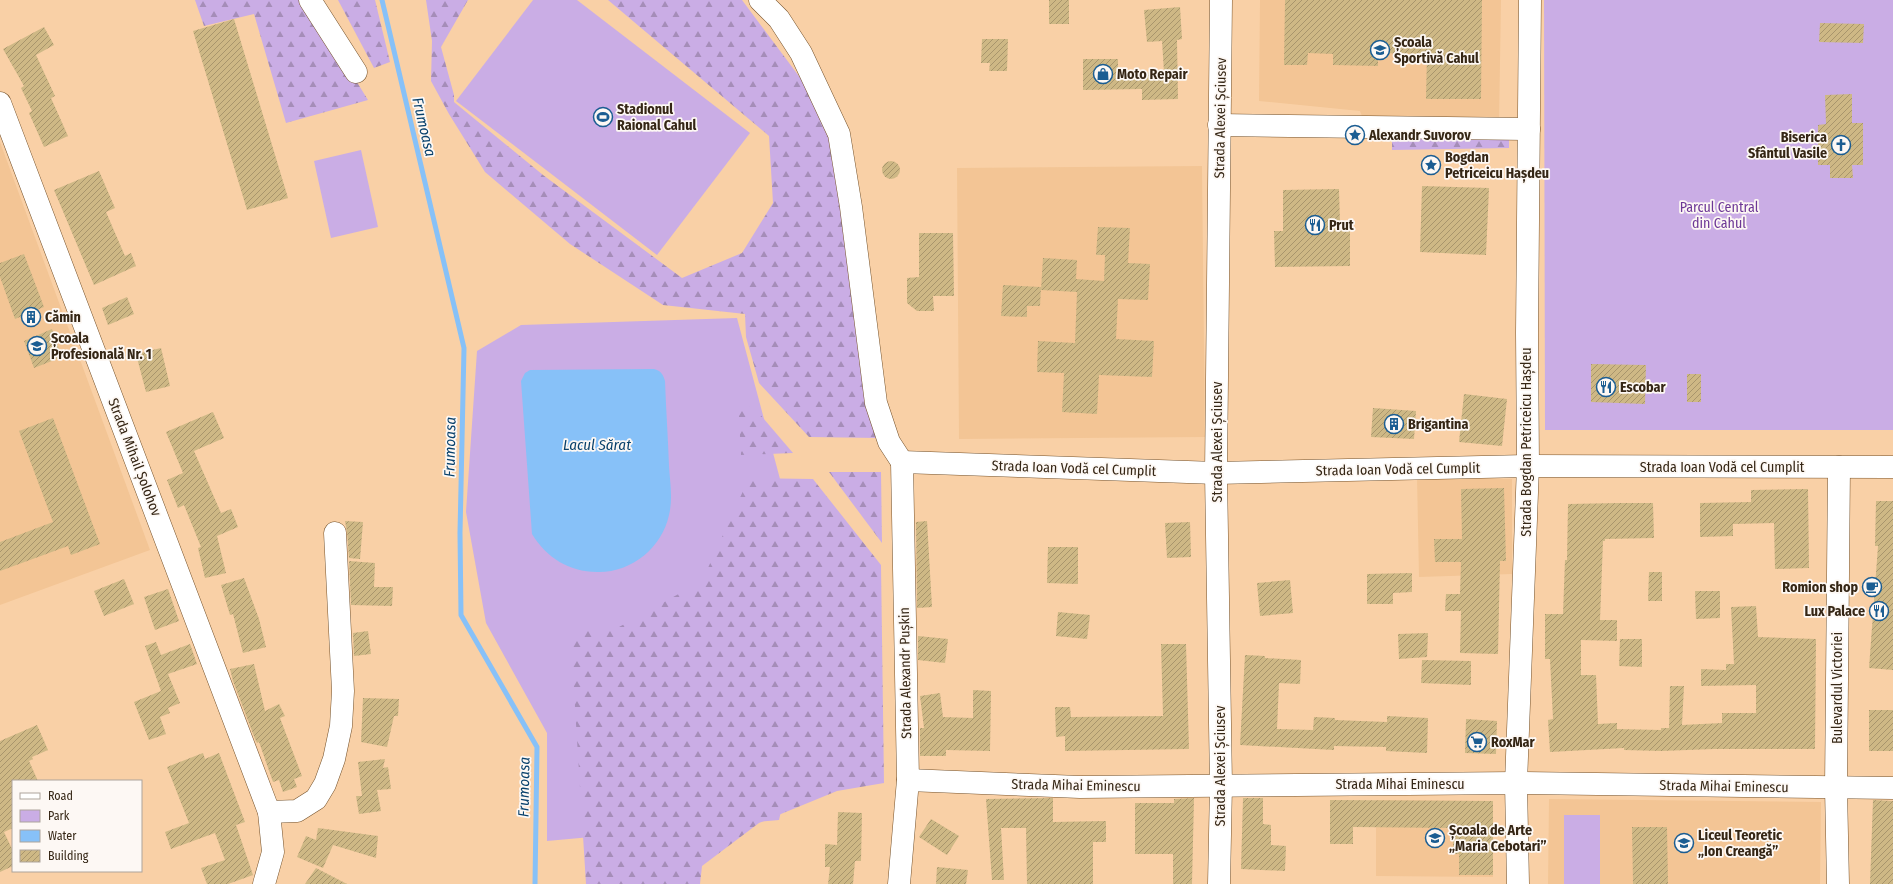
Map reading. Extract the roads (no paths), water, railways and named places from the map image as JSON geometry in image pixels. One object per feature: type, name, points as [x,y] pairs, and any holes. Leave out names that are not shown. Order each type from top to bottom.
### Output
[{"type":"street","points":[[310,0],[356,72]]},
{"type":"street","points":[[760,0],[779,19],[801,53],[839,134],[851,207],[876,403],[889,442],[902,462]]},
{"type":"street","name":"Strada Alexei Șciusev","points":[[1219,884],[1222,785],[1216,473],[1219,125],[1222,0]]},
{"type":"street","name":"Strada Bogdan Petriceicu Hașdeu","points":[[1518,884],[1516,783],[1528,466],[1526,333],[1530,0]]},
{"type":"street","name":"Strada Mihail Șolohov","points":[[0,103],[269,812],[273,852],[264,884]]},
{"type":"street","points":[[1219,125],[1529,129]]},
{"type":"street","name":"Strada Ioan Vodă cel Cumplit","points":[[902,462],[1216,473],[1528,466],[1893,467]]},
{"type":"street","name":"Strada Alexandr Pușkin","points":[[900,884],[908,780],[902,462]]},
{"type":"street","name":"Bulevardul Victoriei","points":[[1838,884],[1836,788],[1839,467]]},
{"type":"street","points":[[269,812],[298,811],[316,799],[325,784],[334,759],[341,726],[343,691],[335,533]]},
{"type":"street","name":"Strada Mihai Eminescu","points":[[908,780],[1080,787],[1516,783],[1893,788]]},
{"type":"water","name":"Lacul Sărat","points":[[654,369],[661,373],[665,381],[671,497],[669,515],[660,538],[652,548],[633,563],[610,571],[587,571],[559,562],[544,550],[532,534],[521,381],[525,373],[530,370]]},
{"type":"waterway","name":"Frumoasa","points":[[382,0],[464,348],[460,533],[461,615],[537,747],[535,884]]},
{"type":"place","name":"Școala Sportivă Cahul","points":[[1380,50]]},
{"type":"place","name":"Moto Repair","points":[[1103,74]]},
{"type":"place","name":"Stadionul Raional Cahul","points":[[603,117]]},
{"type":"place","name":"Alexandr Suvorov","points":[[1355,135]]},
{"type":"place","name":"Biserica Sfântul Vasile","points":[[1841,145]]},
{"type":"place","name":"Bogdan Petriceicu Hașdeu","points":[[1431,165]]},
{"type":"place","name":"Prut","points":[[1315,225]]},
{"type":"place","name":"Cămin","points":[[31,317]]},
{"type":"place","name":"Școala Profesională Nr. 1","points":[[37,346]]},
{"type":"place","name":"Escobar","points":[[1606,387]]},
{"type":"place","name":"Brigantina","points":[[1394,424]]},
{"type":"place","name":"Romion shop","points":[[1872,587]]},
{"type":"place","name":"Lux Palace","points":[[1879,611]]},
{"type":"place","name":"RoxMar","points":[[1477,742]]},
{"type":"place","name":"Școala de Arte „Maria Cebotari”","points":[[1435,838]]},
{"type":"place","name":"Liceul Teoretic „Ion Creangă”","points":[[1684,843]]},
{"type":"park label","name":"Parcul Central din Cahul","points":[[1719,216]]}]
